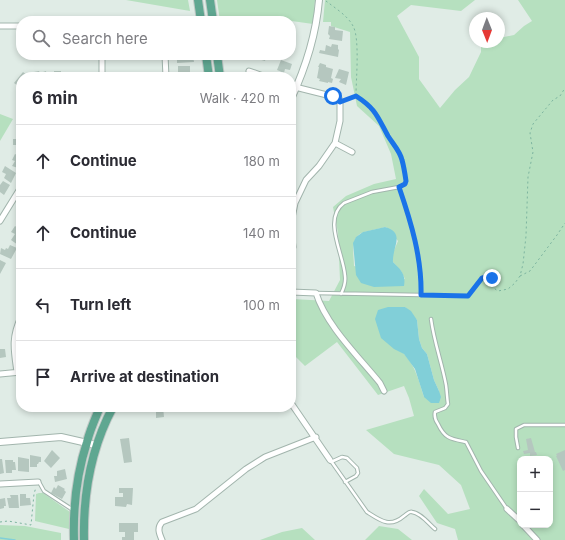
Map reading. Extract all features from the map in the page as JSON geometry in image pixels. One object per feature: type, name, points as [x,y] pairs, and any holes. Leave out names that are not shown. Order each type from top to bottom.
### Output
[{"type":"main road","points":[[198,0],[200,16]]},
{"type":"main road","points":[[210,0],[212,16]]},
{"type":"main road","points":[[207,60],[208,72]]},
{"type":"main road","points":[[218,60],[219,72]]},
{"type":"main road","points":[[74,540],[74,511],[78,484],[87,442],[98,412]]},
{"type":"main road","points":[[84,540],[86,500],[96,445],[110,412]]},
{"type":"street","points":[[296,82],[310,51],[316,25],[319,0]]},
{"type":"street","points":[[0,26],[16,26]]},
{"type":"street","points":[[102,60],[102,72]]},
{"type":"street","points":[[165,60],[166,72]]},
{"type":"street","points":[[296,87],[333,96],[339,98],[340,102],[340,121],[335,143],[319,166],[306,180],[296,201]]},
{"type":"street","points":[[335,143],[352,152]]},
{"type":"street","points":[[0,221],[16,195]]},
{"type":"street","points":[[296,292],[316,293],[320,305],[331,323],[380,383],[384,391]]},
{"type":"street","points":[[16,327],[13,342],[16,357]]},
{"type":"street","points":[[0,374],[16,372]]},
{"type":"street","points":[[296,410],[331,461]]},
{"type":"street","points":[[0,442],[61,437],[96,445]]},
{"type":"street","points":[[162,540],[159,526],[162,522],[196,509],[246,469],[265,458],[316,437]]},
{"type":"street","points":[[0,484],[38,482]]},
{"type":"street","points":[[507,509],[517,518]]},
{"type":"street","points":[[526,528],[537,540]]},
{"type":"lane","points":[[341,294],[345,285],[346,277],[334,229],[335,214],[344,203],[372,192],[399,187]]},
{"type":"lane","points":[[316,293],[421,295]]},
{"type":"lane","points":[[431,319],[446,387],[446,398],[448,404],[445,408],[435,412],[434,416],[436,421],[442,433],[449,438],[466,442],[481,471],[507,509]]},
{"type":"lane","points":[[518,448],[516,429],[524,425],[565,425]]},
{"type":"lane","points":[[345,482],[356,476],[358,473],[356,468],[347,458],[342,457],[331,461],[345,482],[367,512],[388,522],[396,522],[409,512],[413,512],[418,514],[435,529]]},
{"type":"lane","points":[[38,482],[44,491],[74,511]]},
{"type":"path","points":[[324,0],[342,13],[354,27],[357,46],[356,96]]},
{"type":"path","points":[[356,96],[368,104],[377,114],[402,159],[406,181],[405,184],[399,187],[407,209],[416,244],[422,283],[421,295],[468,296],[482,278],[490,275],[495,289],[498,291],[508,289],[520,276],[526,236],[528,177],[533,152],[530,133],[533,124],[553,100],[560,96],[565,88]]},
{"type":"path","points":[[340,102],[356,96]]},
{"type":"path","points":[[520,276],[530,271],[565,222]]},
{"type":"path","points":[[0,522],[8,521],[31,524],[34,494],[38,482]]},
{"type":"green space","points":[[126,0],[188,0],[190,11]]},
{"type":"green space","points":[[217,0],[315,0],[313,24],[296,22],[296,16],[219,16]]},
{"type":"green space","points":[[325,0],[475,0],[461,11],[411,5],[397,16],[419,57],[419,79],[440,108],[455,90],[469,77],[481,52],[481,48],[505,48],[505,37],[514,35],[532,21],[518,0],[565,0],[565,540],[458,540],[455,529],[437,523],[419,496],[424,489],[448,514],[470,509],[461,485],[439,465],[394,454],[366,430],[414,416],[404,386],[378,395],[337,342],[305,366],[296,357],[296,299],[329,301],[340,280],[338,233],[333,207],[346,196],[374,184],[396,179],[391,154],[379,126],[357,106],[351,77],[350,32],[331,26],[331,22],[323,22]],"holes":[[[386,227],[398,241],[392,255],[393,262],[401,271],[405,279],[354,266],[354,242],[359,234]],[[388,307],[405,307],[417,320],[419,339],[422,348],[427,354],[434,380],[439,391],[424,397],[417,375],[409,360],[404,353],[389,344]]]},
{"type":"green space","points":[[0,114],[13,119],[0,141]]},
{"type":"green space","points":[[43,493],[70,512],[69,529],[35,521],[36,494]]},
{"type":"green space","points":[[0,525],[25,526],[61,533],[61,540],[0,540]]},
{"type":"green space","points":[[379,526],[398,529],[412,540],[365,540]]},
{"type":"green space","points":[[302,528],[315,540],[260,540],[282,532]]},
{"type":"water","points":[[385,227],[395,233],[396,241],[393,262],[404,275],[404,286],[374,287],[361,283],[356,275],[353,243],[356,237],[363,232]]},
{"type":"water","points":[[388,307],[405,307],[411,311],[417,320],[419,339],[422,348],[427,354],[434,380],[441,397],[439,403],[431,403],[424,397],[415,369],[404,354],[394,349],[381,338],[375,319],[378,310]]},
{"type":"building","points":[[329,26],[335,27],[335,30],[343,31],[342,41],[329,39]]},
{"type":"building","points":[[332,44],[338,45],[338,57],[319,53],[320,50],[325,51],[326,45],[331,47]]},
{"type":"building","points":[[177,60],[194,60],[194,62],[177,63]]},
{"type":"building","points":[[281,60],[292,64],[290,70],[285,69],[284,72],[282,72],[277,70]]},
{"type":"building","points":[[320,63],[333,69],[331,78],[333,79],[332,83],[319,81],[320,79],[317,78]]},
{"type":"building","points":[[178,66],[190,66],[190,72],[178,72]]},
{"type":"building","points":[[339,69],[349,72],[346,85],[339,82],[341,79],[335,78]]},
{"type":"building","points":[[13,139],[16,139],[16,145],[13,145]]},
{"type":"building","points":[[16,154],[16,167],[12,166],[15,161],[12,160]]},
{"type":"building","points":[[5,166],[16,173],[11,183],[4,178],[6,174],[2,172]]},
{"type":"building","points":[[3,181],[10,185],[4,195],[0,192],[0,185]]},
{"type":"building","points":[[16,227],[16,244],[11,240],[15,234],[11,232]]},
{"type":"building","points":[[10,245],[16,248],[11,259],[0,254],[1,248],[5,250],[6,248],[8,249]]},
{"type":"building","points":[[0,260],[6,263],[0,274]]},
{"type":"building","points":[[0,349],[5,349],[6,357],[0,358]]},
{"type":"building","points":[[156,412],[164,412],[164,417],[156,418]]},
{"type":"building","points":[[129,438],[132,462],[124,463],[120,439]]},
{"type":"building","points":[[531,438],[537,455],[530,456],[530,453],[524,454],[523,451],[528,450],[526,439]]},
{"type":"building","points":[[52,450],[60,458],[51,468],[44,461]]},
{"type":"building","points":[[565,450],[565,470],[563,471],[556,454]]},
{"type":"building","points":[[30,455],[41,457],[41,462],[37,464],[37,467],[30,467]]},
{"type":"building","points":[[18,457],[29,459],[29,472],[18,471]]},
{"type":"building","points":[[0,459],[2,459],[4,473],[0,474]]},
{"type":"building","points":[[5,460],[13,460],[13,462],[15,462],[16,470],[12,470],[12,473],[6,473]]},
{"type":"building","points":[[65,469],[67,479],[55,482],[54,476],[57,476],[57,471]]},
{"type":"building","points":[[58,485],[65,489],[64,490],[66,492],[62,499],[51,493],[54,487],[56,489]]},
{"type":"building","points":[[119,488],[133,488],[132,505],[127,504],[126,507],[115,506],[115,497],[123,497],[123,493],[119,493]]},
{"type":"building","points":[[20,494],[26,494],[26,498],[30,498],[31,505],[20,506]]},
{"type":"building","points":[[10,495],[18,495],[19,508],[9,508],[7,498],[11,498]]},
{"type":"building","points":[[5,498],[6,506],[0,509],[0,499]]},
{"type":"building","points":[[119,523],[138,523],[138,532],[134,532],[134,540],[122,540],[122,537],[125,537],[125,532],[119,532]]},
{"type":"waterway","points":[[0,538],[15,540]]},
{"type":"route","points":[[333,96],[339,98],[340,102],[356,96],[368,104],[377,114],[388,136],[400,153],[406,181],[405,184],[399,187],[407,209],[416,244],[422,283],[421,295],[468,296],[482,278],[486,275],[490,275],[492,278]]}]
